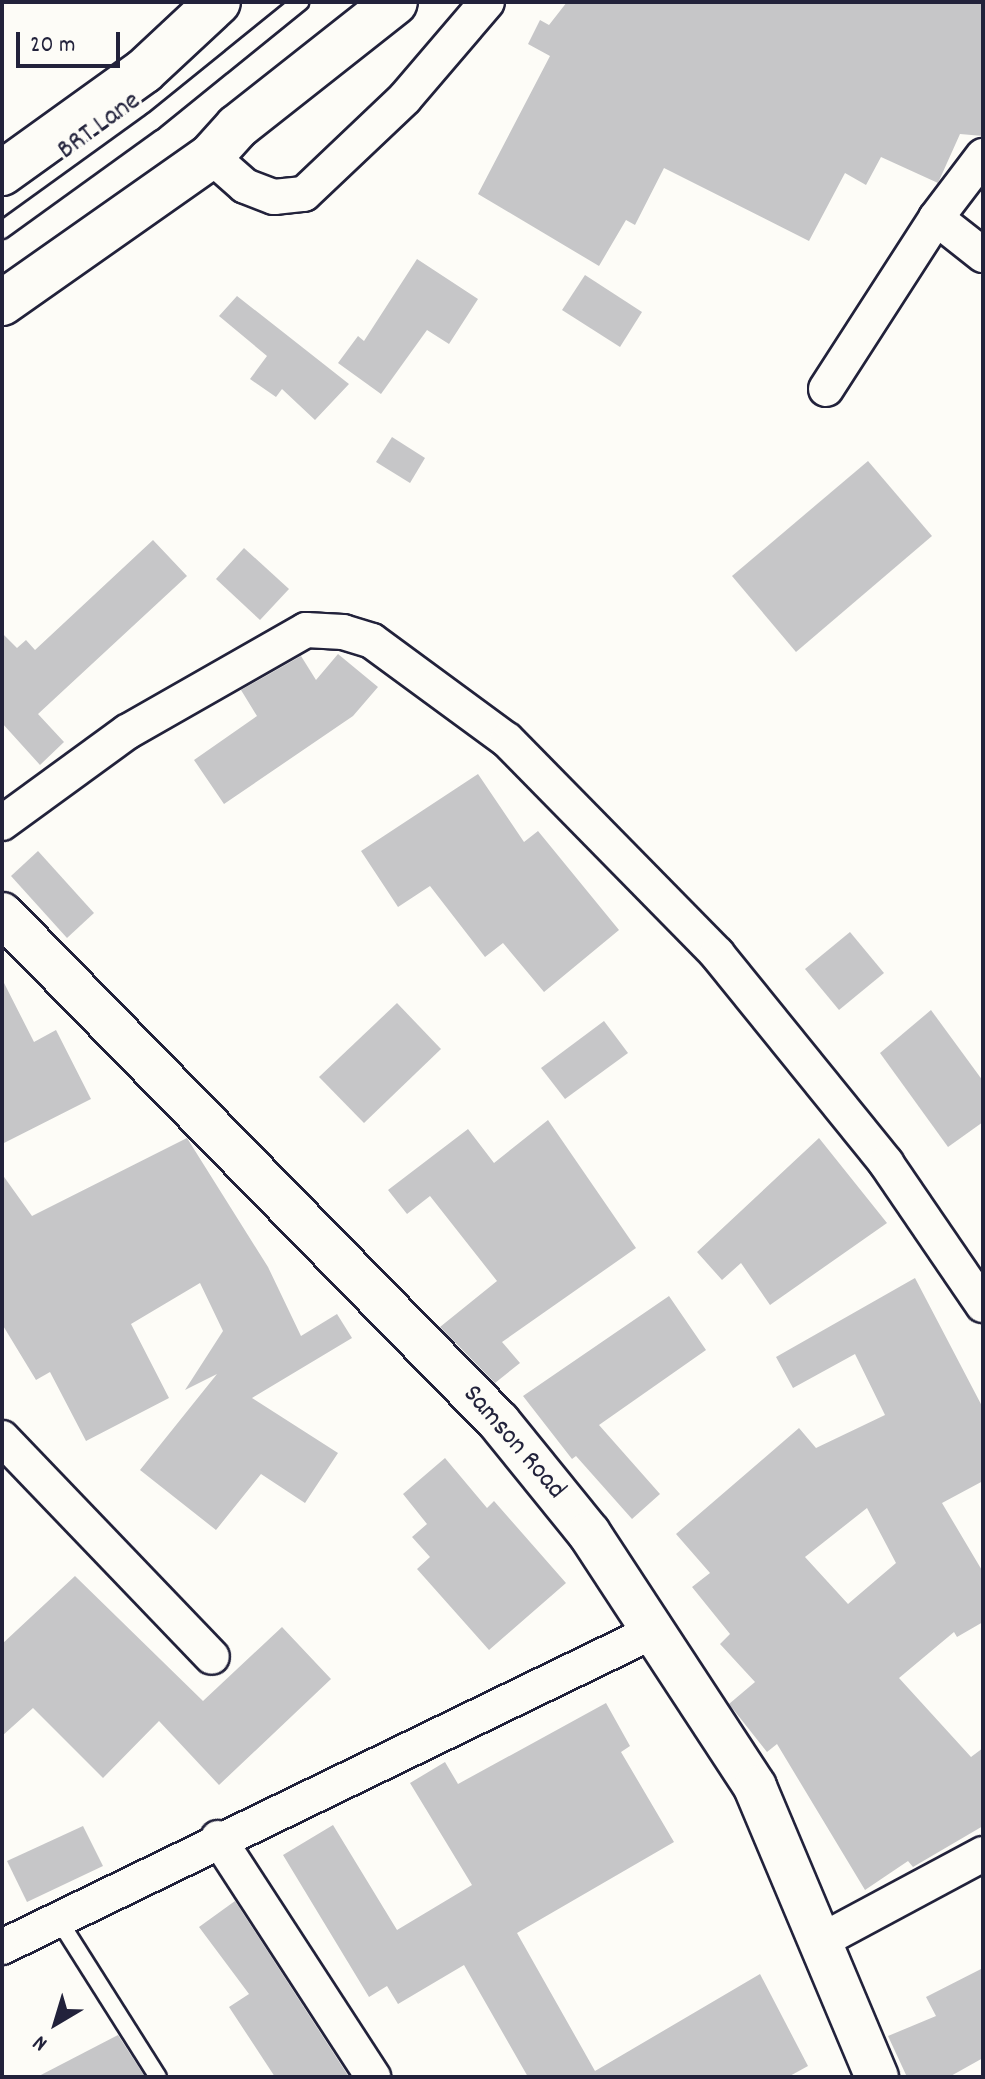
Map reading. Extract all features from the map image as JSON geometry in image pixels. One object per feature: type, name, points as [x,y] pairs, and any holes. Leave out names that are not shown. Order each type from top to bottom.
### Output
[{"type":"highway","points":[[2,173],[144,71],[218,2]]},
{"type":"highway","points":[[15,295],[211,156],[237,127],[395,2]]},
{"type":"street","points":[[211,156],[245,186],[274,197],[304,194],[405,98],[487,2]]},
{"type":"street","points":[[826,389],[936,218],[983,156]]},
{"type":"street","points":[[936,218],[983,255]]},
{"type":"street","points":[[2,823],[127,732],[306,630],[343,632],[372,641],[507,740],[717,954],[886,1163],[983,1305]]},
{"type":"street","name":"Samson Road","points":[[2,914],[499,1422],[589,1533],[656,1630],[755,1787],[877,2077]]},
{"type":"street","points":[[2,1438],[212,1657]]},
{"type":"street","points":[[2,1947],[60,1922],[218,1838],[656,1630]]},
{"type":"street","points":[[218,1838],[373,2077]]},
{"type":"street","points":[[819,1942],[983,1854]]},
{"type":"lane","name":"BRT Lane","points":[[2,230],[152,122],[300,2]]},
{"type":"lane","points":[[60,1922],[158,2077]]},
{"type":"building","points":[[567,2],[983,2],[983,136],[960,134],[938,183],[881,157],[866,185],[845,173],[809,241],[664,168],[635,225],[626,220],[599,266],[478,194],[550,56],[528,44],[540,20],[549,25]]},
{"type":"building","points":[[417,259],[478,299],[449,344],[427,330],[381,394],[338,363],[358,336],[364,341]]},
{"type":"building","points":[[585,275],[642,312],[620,347],[562,310]]},
{"type":"building","points":[[237,296],[349,384],[315,420],[282,389],[276,397],[250,379],[267,356],[219,316]]},
{"type":"building","points":[[392,437],[425,458],[410,483],[376,462]]},
{"type":"building","points":[[868,461],[932,536],[796,652],[732,576]]},
{"type":"building","points":[[153,540],[187,576],[38,714],[64,742],[40,765],[2,723],[2,633],[17,648],[26,640],[35,650]]},
{"type":"building","points":[[244,548],[289,589],[260,620],[216,579]]},
{"type":"building","points":[[338,654],[378,687],[353,716],[224,804],[194,760],[257,716],[241,690],[301,656],[316,680]]},
{"type":"building","points":[[478,774],[524,842],[538,831],[619,930],[544,992],[503,943],[485,957],[430,886],[398,907],[361,851]]},
{"type":"building","points":[[38,851],[94,913],[67,938],[11,876]]},
{"type":"building","points":[[850,932],[884,973],[839,1010],[805,969]]},
{"type":"building","points":[[2,979],[34,1042],[56,1030],[91,1099],[2,1144]]},
{"type":"building","points":[[397,1003],[441,1049],[364,1123],[319,1077]]},
{"type":"building","points":[[931,1010],[983,1081],[983,1122],[948,1147],[880,1053]]},
{"type":"building","points":[[604,1021],[628,1053],[565,1099],[541,1068]]},
{"type":"building","points":[[548,1120],[636,1248],[502,1342],[520,1363],[495,1383],[440,1327],[497,1281],[430,1196],[407,1214],[388,1190],[468,1129],[494,1163]]},
{"type":"building","points":[[187,1138],[268,1267],[301,1336],[337,1314],[352,1338],[252,1398],[338,1453],[305,1503],[261,1474],[216,1530],[140,1470],[217,1374],[185,1390],[223,1331],[200,1283],[131,1324],[169,1398],[86,1441],[50,1372],[36,1380],[2,1324],[2,1174],[32,1216]]},
{"type":"building","points":[[819,1138],[887,1223],[770,1305],[741,1263],[722,1280],[697,1252]]},
{"type":"building","points":[[915,1278],[983,1408],[983,1481],[942,1503],[983,1572],[983,1622],[957,1637],[954,1632],[899,1678],[971,1757],[983,1748],[983,1826],[913,1867],[908,1861],[865,1890],[777,1744],[767,1752],[729,1704],[755,1682],[720,1644],[730,1634],[692,1587],[710,1573],[676,1534],[799,1428],[816,1448],[885,1415],[855,1354],[793,1388],[776,1357]],"holes":[[[867,1508],[896,1563],[848,1604],[805,1557]]]},
{"type":"building","points":[[669,1296],[706,1350],[599,1425],[660,1494],[632,1519],[576,1456],[572,1459],[523,1396]]},
{"type":"building","points":[[445,1458],[487,1508],[494,1501],[566,1583],[489,1650],[417,1569],[430,1557],[412,1537],[427,1524],[403,1494]]},
{"type":"building","points":[[75,1576],[203,1701],[282,1627],[331,1679],[219,1785],[159,1721],[103,1778],[33,1708],[2,1736],[2,1644]]},
{"type":"building","points":[[606,1703],[630,1746],[621,1752],[674,1842],[517,1933],[595,2071],[760,1974],[808,2066],[788,2077],[528,2077],[464,1965],[398,2004],[387,1986],[369,1997],[283,1855],[333,1825],[397,1930],[472,1885],[410,1783],[445,1762],[458,1784]]},
{"type":"building","points":[[83,1826],[103,1866],[27,1902],[7,1861]]},
{"type":"building","points":[[235,1901],[349,2077],[275,2077],[229,2007],[249,1994],[199,1927]]},
{"type":"building","points":[[983,1968],[983,2058],[949,2077],[907,2077],[888,2036],[936,2016],[926,1997]]},
{"type":"building","points":[[118,2035],[145,2077],[37,2077]]}]
